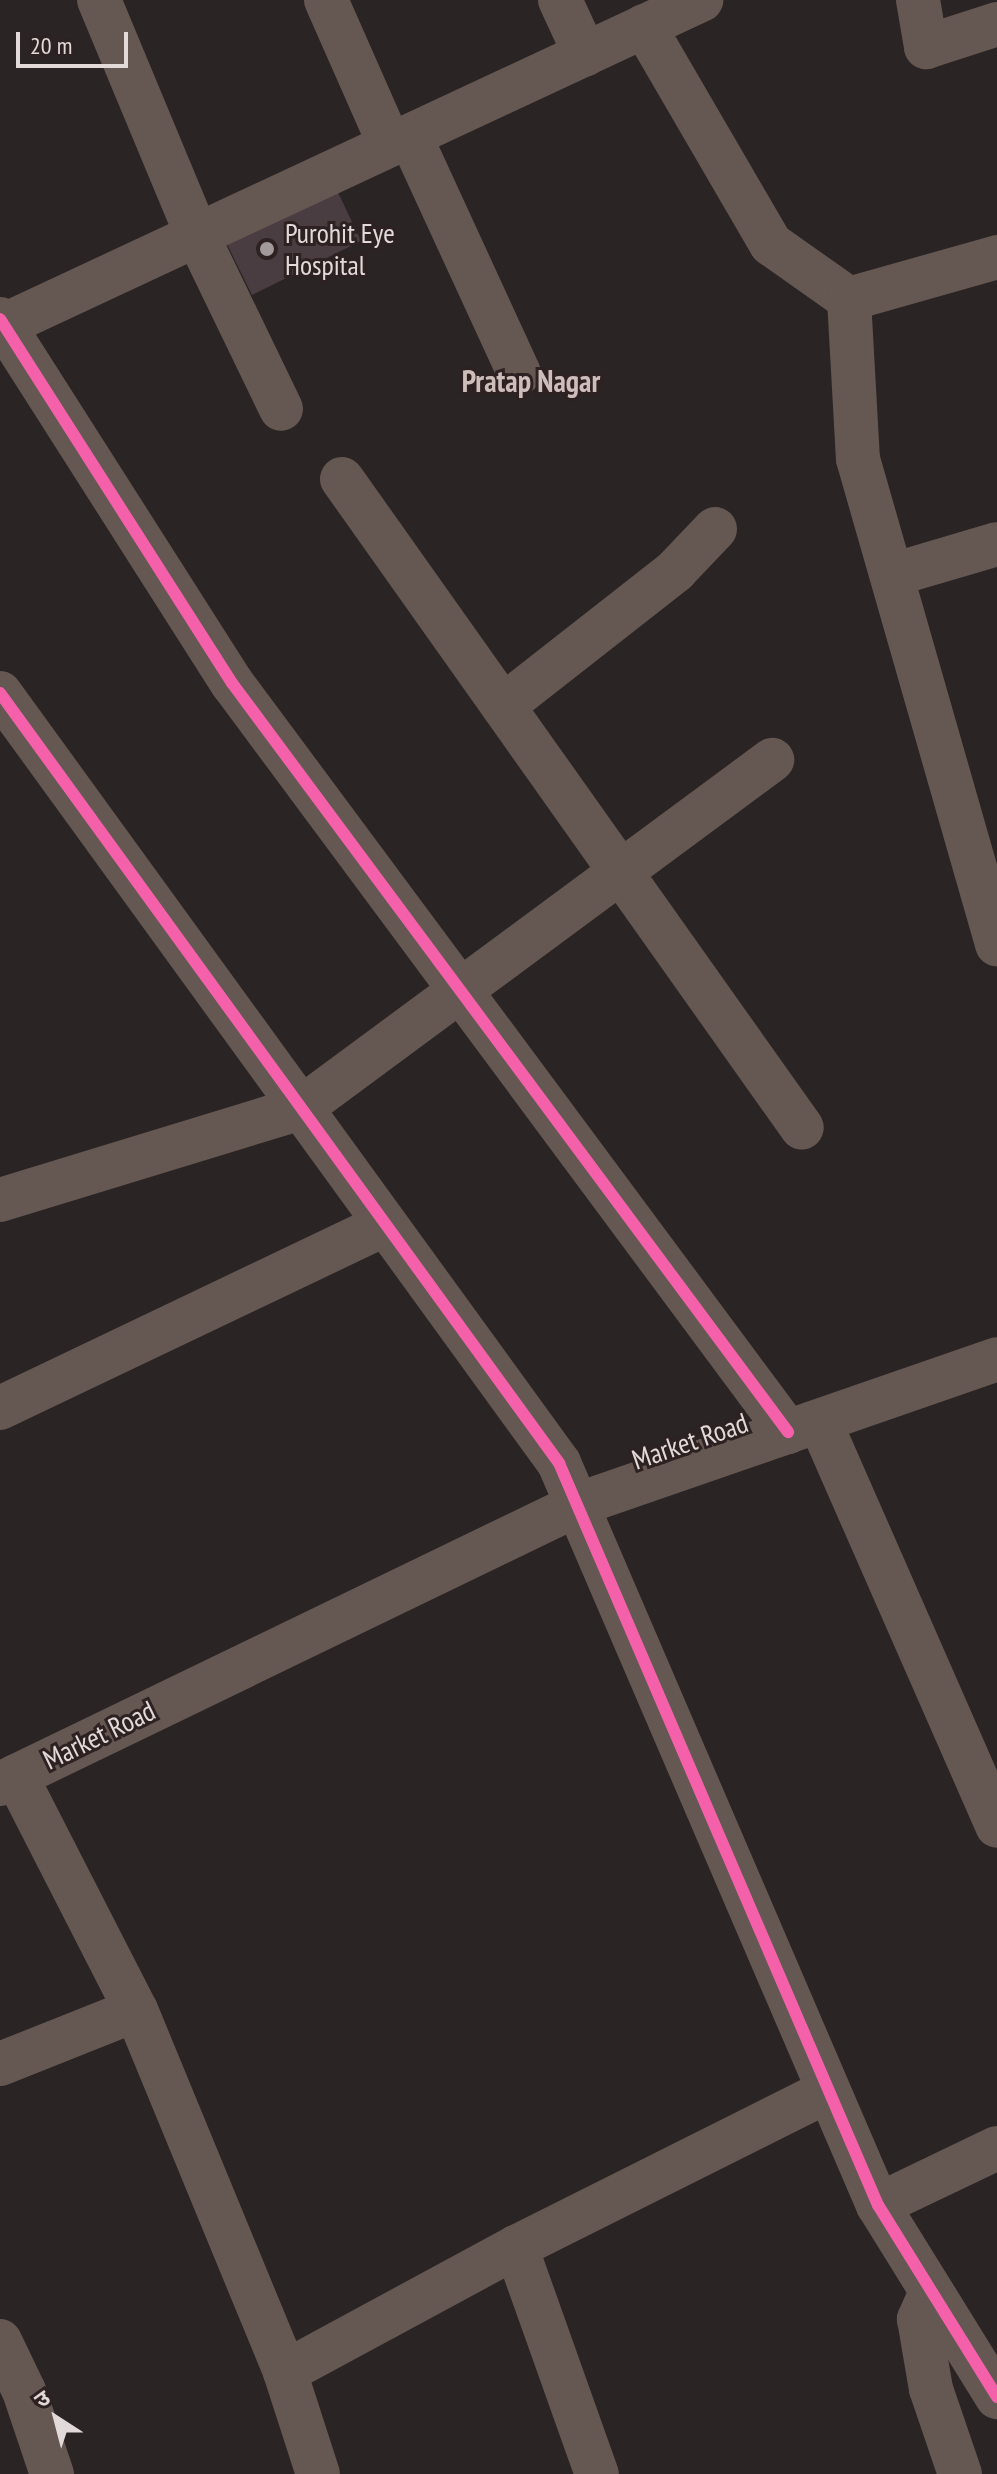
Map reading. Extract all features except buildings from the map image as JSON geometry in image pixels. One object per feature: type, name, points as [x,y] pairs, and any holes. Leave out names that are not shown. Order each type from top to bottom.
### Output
[{"type":"street","points":[[99,0],[197,235],[281,409]]},
{"type":"street","points":[[326,0],[519,373]]},
{"type":"street","points":[[560,0],[585,54]]},
{"type":"street","points":[[701,0],[1,324],[232,683],[461,987],[804,1427],[997,1826]]},
{"type":"street","points":[[918,0],[926,47],[997,24]]},
{"type":"street","points":[[644,26],[771,244],[849,299]]},
{"type":"street","points":[[849,299],[997,257]]},
{"type":"street","points":[[849,299],[858,459],[997,944]]},
{"type":"street","points":[[342,479],[802,1128]]},
{"type":"street","points":[[503,706],[675,571],[715,529]]},
{"type":"street","points":[[892,575],[997,544]]},
{"type":"street","points":[[0,693],[559,1463],[878,2205],[997,2397]]},
{"type":"street","points":[[0,1200],[301,1108],[772,760]]},
{"type":"street","points":[[0,1408],[385,1224]]},
{"type":"street","name":"Market Road","points":[[8,1780],[579,1504],[997,1359]]},
{"type":"street","points":[[8,1780],[136,2010],[285,2372],[318,2474]]},
{"type":"street","points":[[0,2064],[136,2010]]},
{"type":"street","points":[[285,2372],[516,2247],[828,2091]]},
{"type":"street","points":[[878,2205],[997,2148]]},
{"type":"street","points":[[516,2247],[597,2474]]},
{"type":"street","points":[[931,2292],[919,2319],[931,2389],[960,2474]]},
{"type":"street","points":[[0,2341],[12,2396],[52,2474]]},
{"type":"cycle path","points":[[0,319],[232,683],[788,1432]]},
{"type":"cycle path","points":[[0,693],[559,1463],[878,2205],[997,2397]]},
{"type":"place","name":"Purohit Eye Hospital","points":[[267,249]]},
{"type":"district","name":"Pratap Nagar","points":[[531,381]]}]
